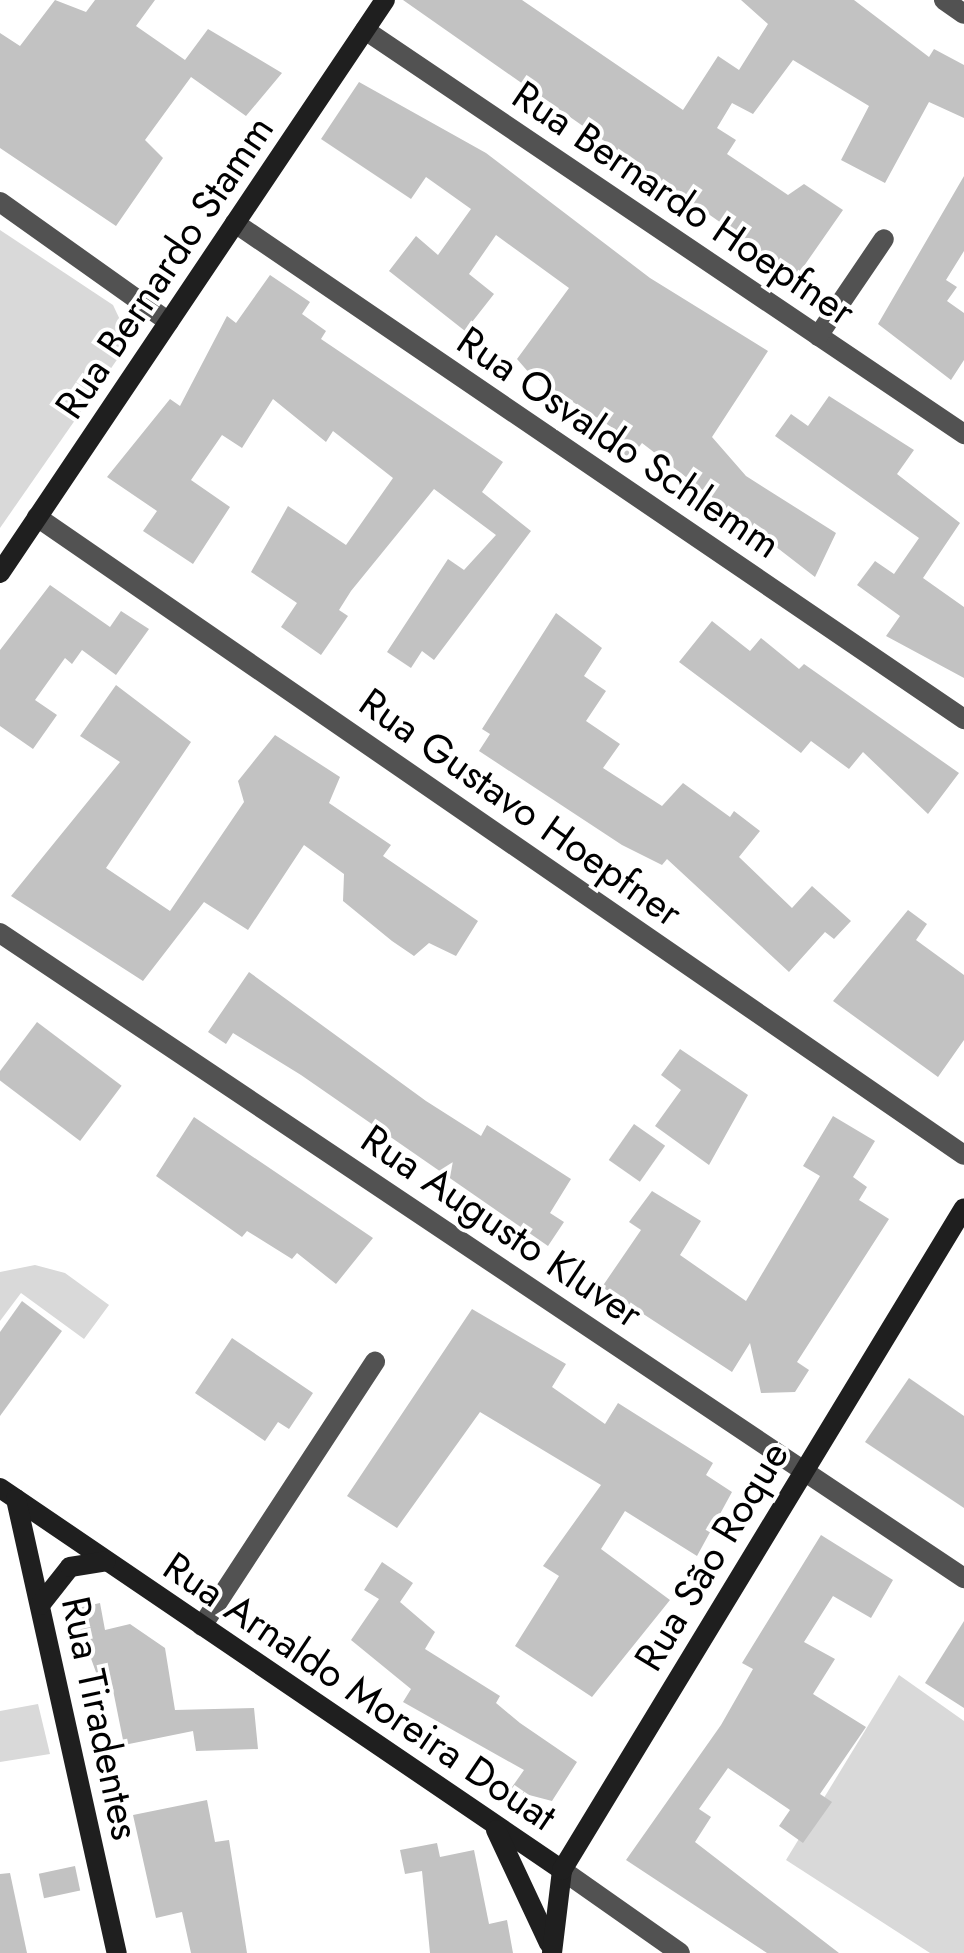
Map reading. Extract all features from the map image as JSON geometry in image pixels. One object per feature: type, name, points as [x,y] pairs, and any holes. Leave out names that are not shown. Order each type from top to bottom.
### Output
[{"type":"street","name":"Rua Bernardo Stamm","points":[[0,573],[385,0]]},
{"type":"street","points":[[944,0],[964,14]]},
{"type":"street","name":"Rua Bernardo Hoepfner","points":[[365,30],[964,434]]},
{"type":"street","points":[[0,202],[169,322]]},
{"type":"street","name":"Rua Osvaldo Schlemm","points":[[235,223],[964,719]]},
{"type":"street","points":[[818,336],[884,238]]},
{"type":"street","name":"Rua Gustavo Hoepfner","points":[[37,517],[964,1155]]},
{"type":"street","name":"Rua Augusto Kluver","points":[[0,933],[964,1578]]},
{"type":"street","name":"Rua São Roque","points":[[551,1951],[562,1870],[964,1208]]},
{"type":"street","points":[[202,1626],[375,1362]]},
{"type":"street","name":"Rua Arnaldo Moreira Douat","points":[[8,1494],[680,1953]]},
{"type":"street","name":"Rua Tiradentes","points":[[8,1494],[40,1605],[117,1953]]},
{"type":"street","points":[[40,1605],[70,1567],[106,1561]]},
{"type":"street","points":[[486,1819],[516,1861],[551,1951]]},
{"type":"shaded area","points":[[0,230],[113,305],[130,341],[0,528]]},
{"type":"shaded area","points":[[35,1265],[65,1273],[109,1305],[84,1339],[21,1293],[0,1321],[0,1272]]},
{"type":"shaded area","points":[[899,1675],[964,1721],[964,1953],[930,1953],[786,1860]]},
{"type":"shaded area","points":[[38,1704],[50,1754],[0,1762],[0,1711]]},
{"type":"building","points":[[55,0],[86,12],[95,0],[155,0],[136,26],[185,60],[208,29],[282,73],[246,116],[191,77],[145,140],[163,158],[116,226],[0,148],[0,33],[20,46]]},
{"type":"building","points":[[403,0],[522,0],[683,110],[718,56],[739,70],[768,24],[741,0],[854,0],[929,57],[934,49],[964,65],[964,118],[929,102],[885,183],[841,160],[869,106],[793,60],[753,114],[732,103],[717,128],[736,140],[727,154],[788,195],[804,184],[843,210],[797,276]]},
{"type":"building","points":[[359,82],[486,153],[650,278],[768,351],[712,437],[746,476],[836,533],[815,577],[642,443],[630,459],[611,444],[619,432],[530,374],[517,359],[569,288],[496,235],[469,274],[494,294],[465,331],[389,271],[416,236],[438,255],[471,209],[426,177],[411,199],[321,139]]},
{"type":"building","points":[[964,176],[964,251],[946,280],[957,287],[947,301],[964,313],[964,360],[951,380],[878,324]]},
{"type":"building","points":[[270,275],[310,302],[302,314],[326,331],[321,339],[503,462],[482,492],[531,531],[434,660],[422,651],[411,668],[387,652],[448,559],[464,570],[496,535],[434,489],[351,591],[339,610],[348,616],[321,655],[281,627],[297,603],[251,572],[288,506],[346,545],[393,478],[333,431],[326,442],[273,399],[242,448],[222,435],[191,480],[230,507],[193,564],[143,531],[157,511],[107,477],[170,399],[180,406],[227,316],[236,323]]},
{"type":"building","points":[[829,396],[914,450],[897,474],[960,523],[923,578],[964,607],[964,678],[886,636],[900,616],[857,585],[875,561],[894,574],[919,538],[775,436],[791,414],[808,426]]},
{"type":"building","points":[[50,585],[110,627],[121,611],[149,629],[116,675],[82,650],[72,664],[65,658],[35,700],[57,715],[33,749],[0,726],[0,650]]},
{"type":"building","points":[[556,613],[602,648],[584,676],[606,691],[586,721],[620,744],[603,768],[662,806],[683,783],[730,817],[734,811],[760,831],[739,857],[792,908],[812,886],[851,921],[834,939],[825,932],[789,972],[667,859],[662,865],[622,845],[479,751],[490,734],[482,729]]},
{"type":"building","points":[[712,621],[750,651],[761,638],[799,669],[804,664],[959,773],[928,814],[863,752],[849,769],[811,741],[801,753],[679,662]]},
{"type":"building","points":[[116,685],[191,742],[106,868],[170,911],[244,802],[238,781],[275,735],[340,777],[329,803],[391,845],[383,856],[478,921],[456,956],[429,943],[414,956],[392,941],[343,901],[344,874],[304,845],[248,930],[204,902],[143,981],[11,896],[120,762],[80,736]]},
{"type":"building","points":[[908,910],[927,924],[916,940],[964,975],[964,1040],[938,1077],[833,1001]]},
{"type":"building","points":[[249,972],[426,1101],[481,1136],[487,1125],[571,1179],[550,1213],[564,1222],[548,1246],[301,1075],[233,1033],[226,1044],[208,1032]]},
{"type":"building","points":[[37,1022],[122,1086],[80,1141],[0,1081],[0,1071]]},
{"type":"building","points":[[680,1049],[748,1095],[709,1165],[655,1126],[681,1090],[661,1075]]},
{"type":"building","points":[[833,1116],[875,1141],[853,1177],[867,1187],[859,1200],[889,1219],[797,1362],[809,1370],[795,1392],[761,1393],[750,1343],[732,1372],[602,1287],[641,1230],[629,1222],[652,1191],[701,1221],[680,1255],[746,1301],[820,1176],[803,1166]]},
{"type":"building","points":[[194,1117],[373,1238],[336,1284],[297,1253],[292,1259],[247,1231],[242,1237],[156,1176]]},
{"type":"building","points":[[634,1124],[665,1146],[640,1182],[609,1160]]},
{"type":"building","points":[[22,1301],[62,1331],[0,1416],[0,1332]]},
{"type":"building","points":[[472,1309],[566,1364],[552,1387],[605,1424],[618,1403],[713,1463],[706,1475],[732,1492],[697,1556],[625,1511],[601,1549],[670,1600],[592,1697],[515,1646],[559,1576],[543,1566],[601,1485],[480,1412],[397,1528],[347,1496]]},
{"type":"building","points":[[232,1338],[313,1393],[289,1429],[278,1422],[265,1441],[195,1393]]},
{"type":"building","points":[[909,1378],[964,1416],[964,1508],[865,1442]]},
{"type":"building","points":[[821,1535],[893,1580],[871,1618],[833,1596],[804,1642],[835,1659],[813,1694],[866,1727],[820,1794],[832,1802],[803,1843],[779,1826],[790,1810],[728,1768],[699,1809],[711,1817],[695,1842],[839,1953],[767,1953],[626,1860],[721,1725],[753,1669],[742,1663]]},
{"type":"building","points":[[382,1562],[413,1583],[400,1602],[435,1632],[425,1649],[500,1696],[496,1703],[577,1762],[552,1801],[510,1790],[524,1770],[403,1702],[411,1689],[351,1640],[379,1599],[364,1590]]},
{"type":"building","points":[[100,1603],[105,1630],[130,1624],[165,1648],[175,1710],[254,1708],[258,1749],[196,1751],[193,1731],[124,1745],[112,1685],[101,1686],[73,1609]]},
{"type":"building","points":[[964,1621],[964,1708],[925,1683]]},
{"type":"building","points":[[207,1800],[215,1842],[229,1840],[247,1953],[191,1953],[182,1912],[156,1918],[133,1815]]},
{"type":"building","points":[[437,1843],[440,1857],[474,1850],[489,1924],[507,1920],[513,1953],[430,1953],[422,1871],[405,1874],[400,1850]]},
{"type":"building","points":[[75,1866],[80,1890],[44,1898],[39,1874]]},
{"type":"building","points":[[10,1873],[27,1953],[0,1953],[0,1874]]}]
